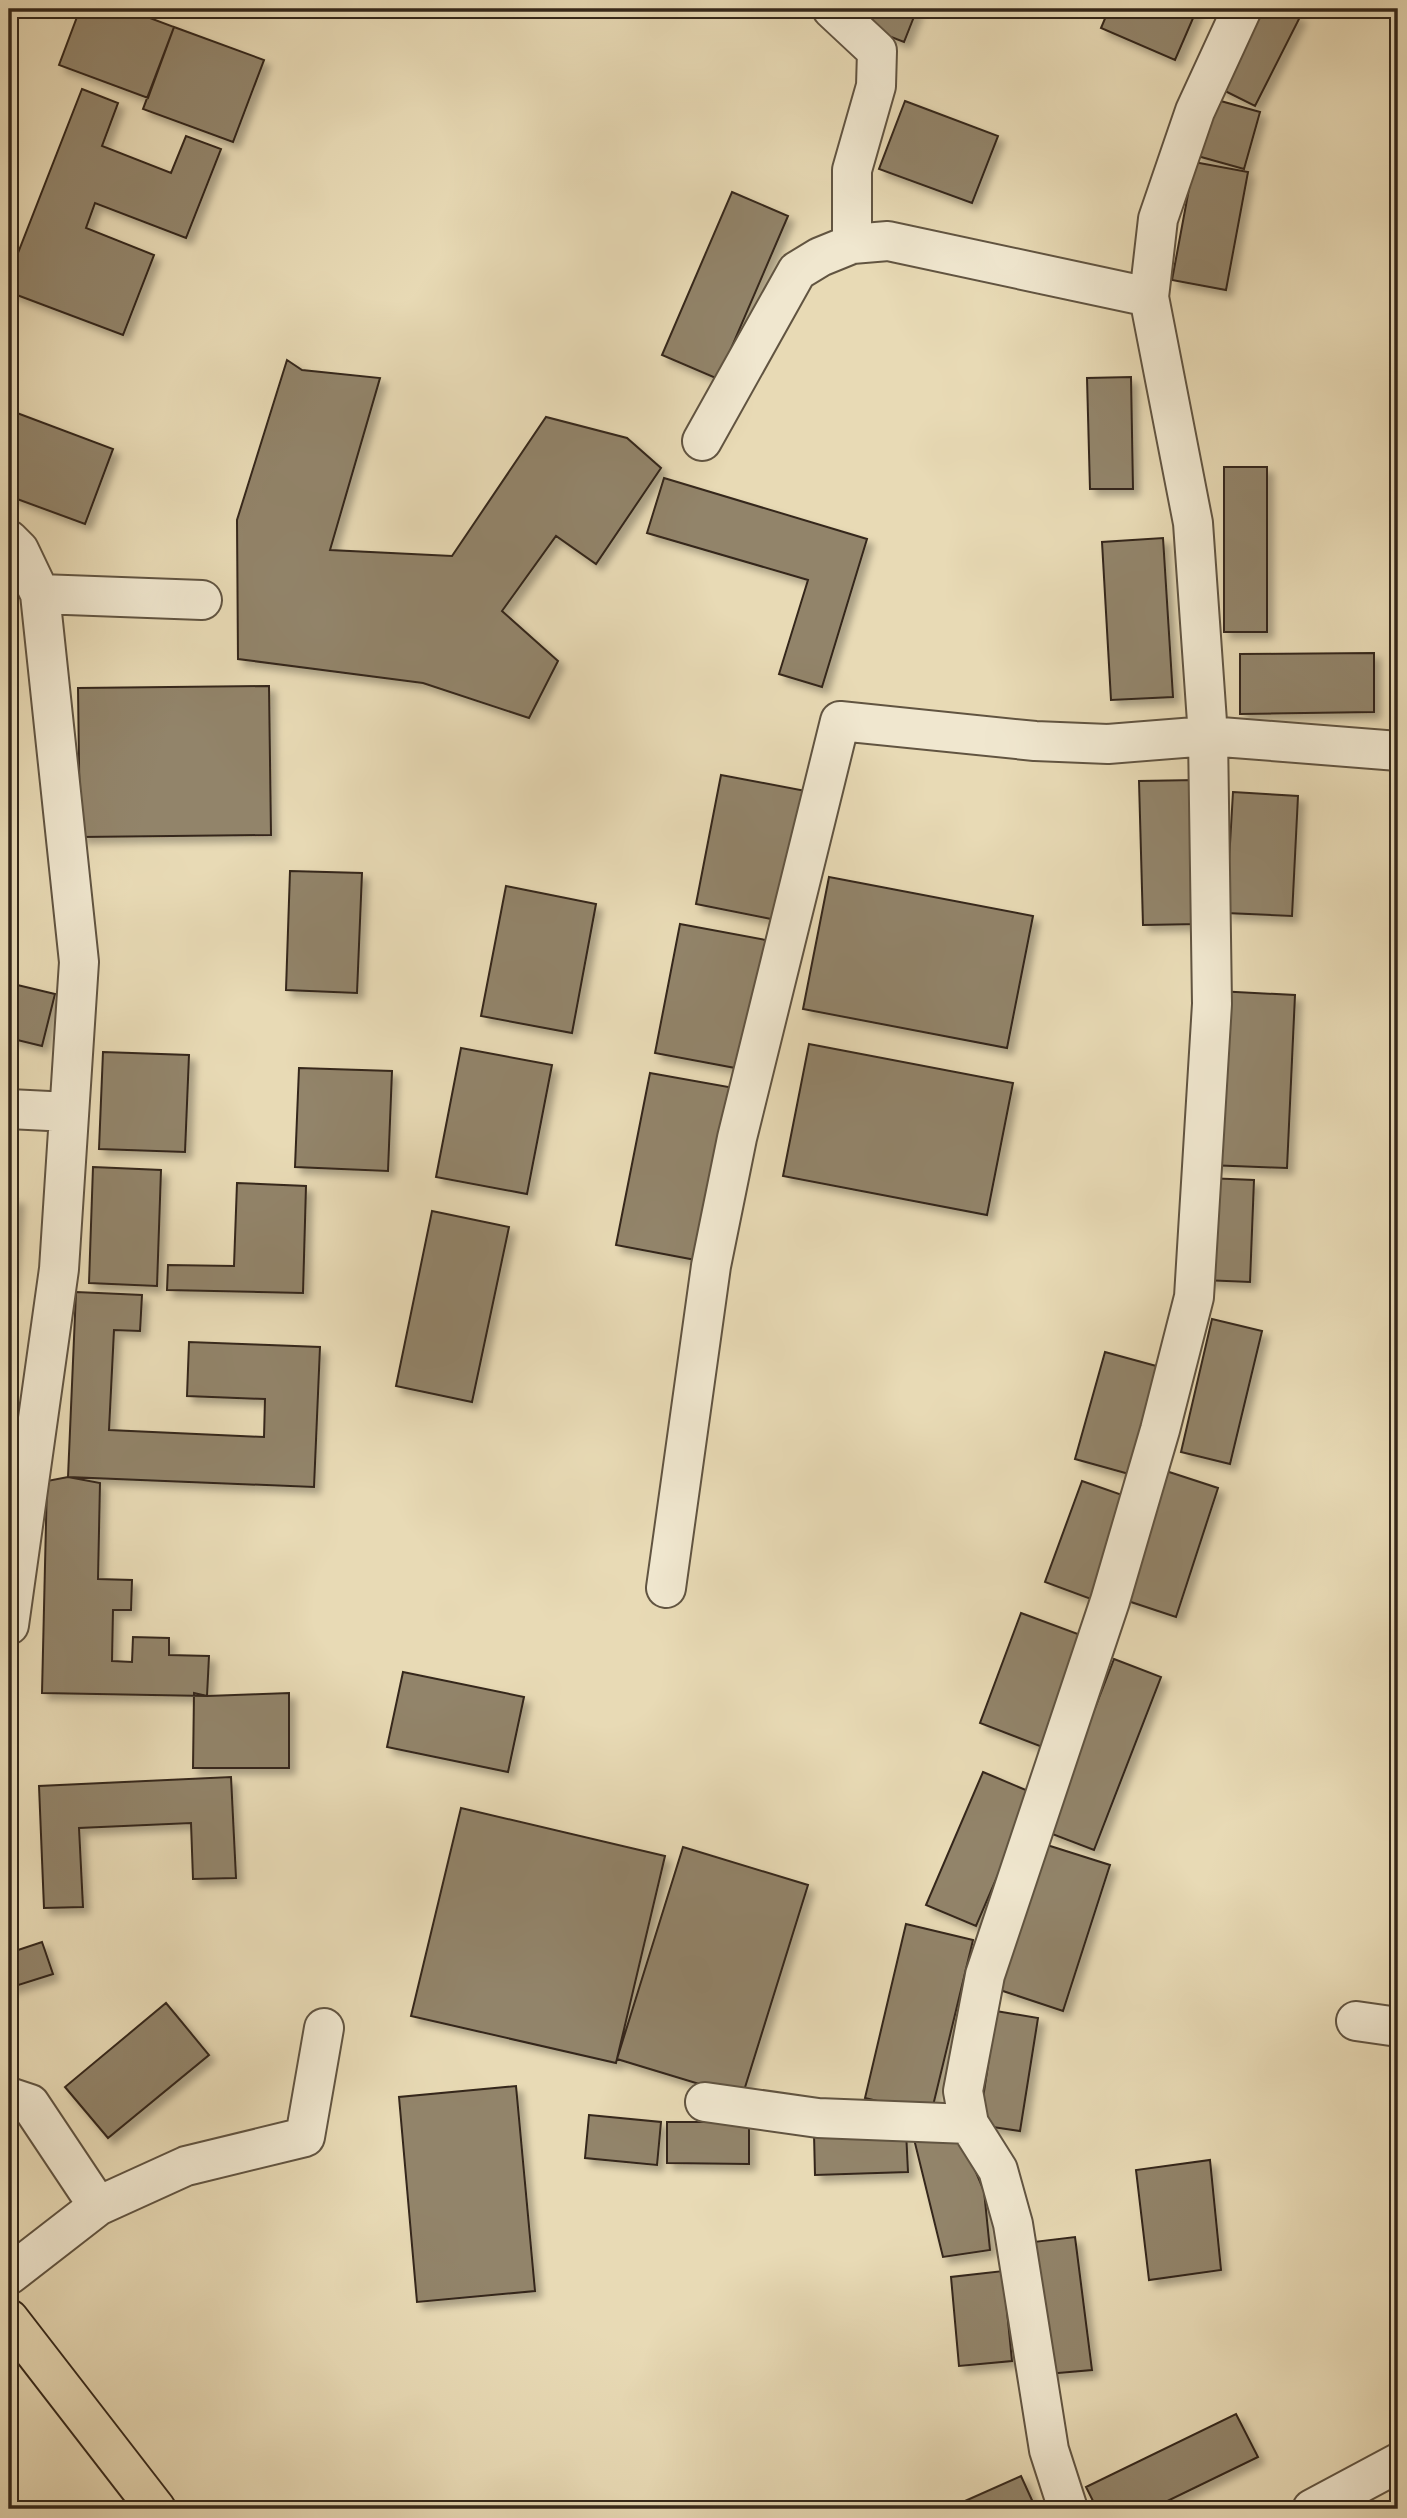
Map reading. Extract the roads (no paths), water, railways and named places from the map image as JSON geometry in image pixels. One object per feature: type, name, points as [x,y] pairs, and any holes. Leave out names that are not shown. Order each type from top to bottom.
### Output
[{"type":"main road","points":[[9,2319],[156,2509]]},
{"type":"street","points":[[832,9],[877,51],[876,86],[852,170],[852,244]]},
{"type":"street","points":[[1068,2509],[1049,2450],[1013,2224],[998,2170],[969,2124],[963,2091],[985,1975],[1110,1601],[1160,1430],[1194,1297],[1212,1004],[1208,736],[1193,523],[1149,297],[1158,219],[1195,111],[1242,9]]},
{"type":"street","points":[[702,441],[797,271],[820,257],[852,244],[888,241],[1149,297]]},
{"type":"street","points":[[9,540],[19,550],[40,594],[79,961],[59,1269],[9,1625]]},
{"type":"street","points":[[40,594],[202,600]]},
{"type":"street","points":[[666,1588],[711,1266],[737,1138],[840,721],[1035,741],[1108,744],[1208,736],[1398,751]]},
{"type":"street","points":[[9,1109],[69,1112]]},
{"type":"street","points":[[1356,2021],[1398,2027]]},
{"type":"street","points":[[9,2275],[98,2206],[186,2166],[305,2137],[324,2028]]},
{"type":"street","points":[[9,2097],[30,2104],[98,2206]]},
{"type":"street","points":[[705,2102],[818,2118],[969,2124]]},
{"type":"street","points":[[1312,2509],[1398,2463]]}]
